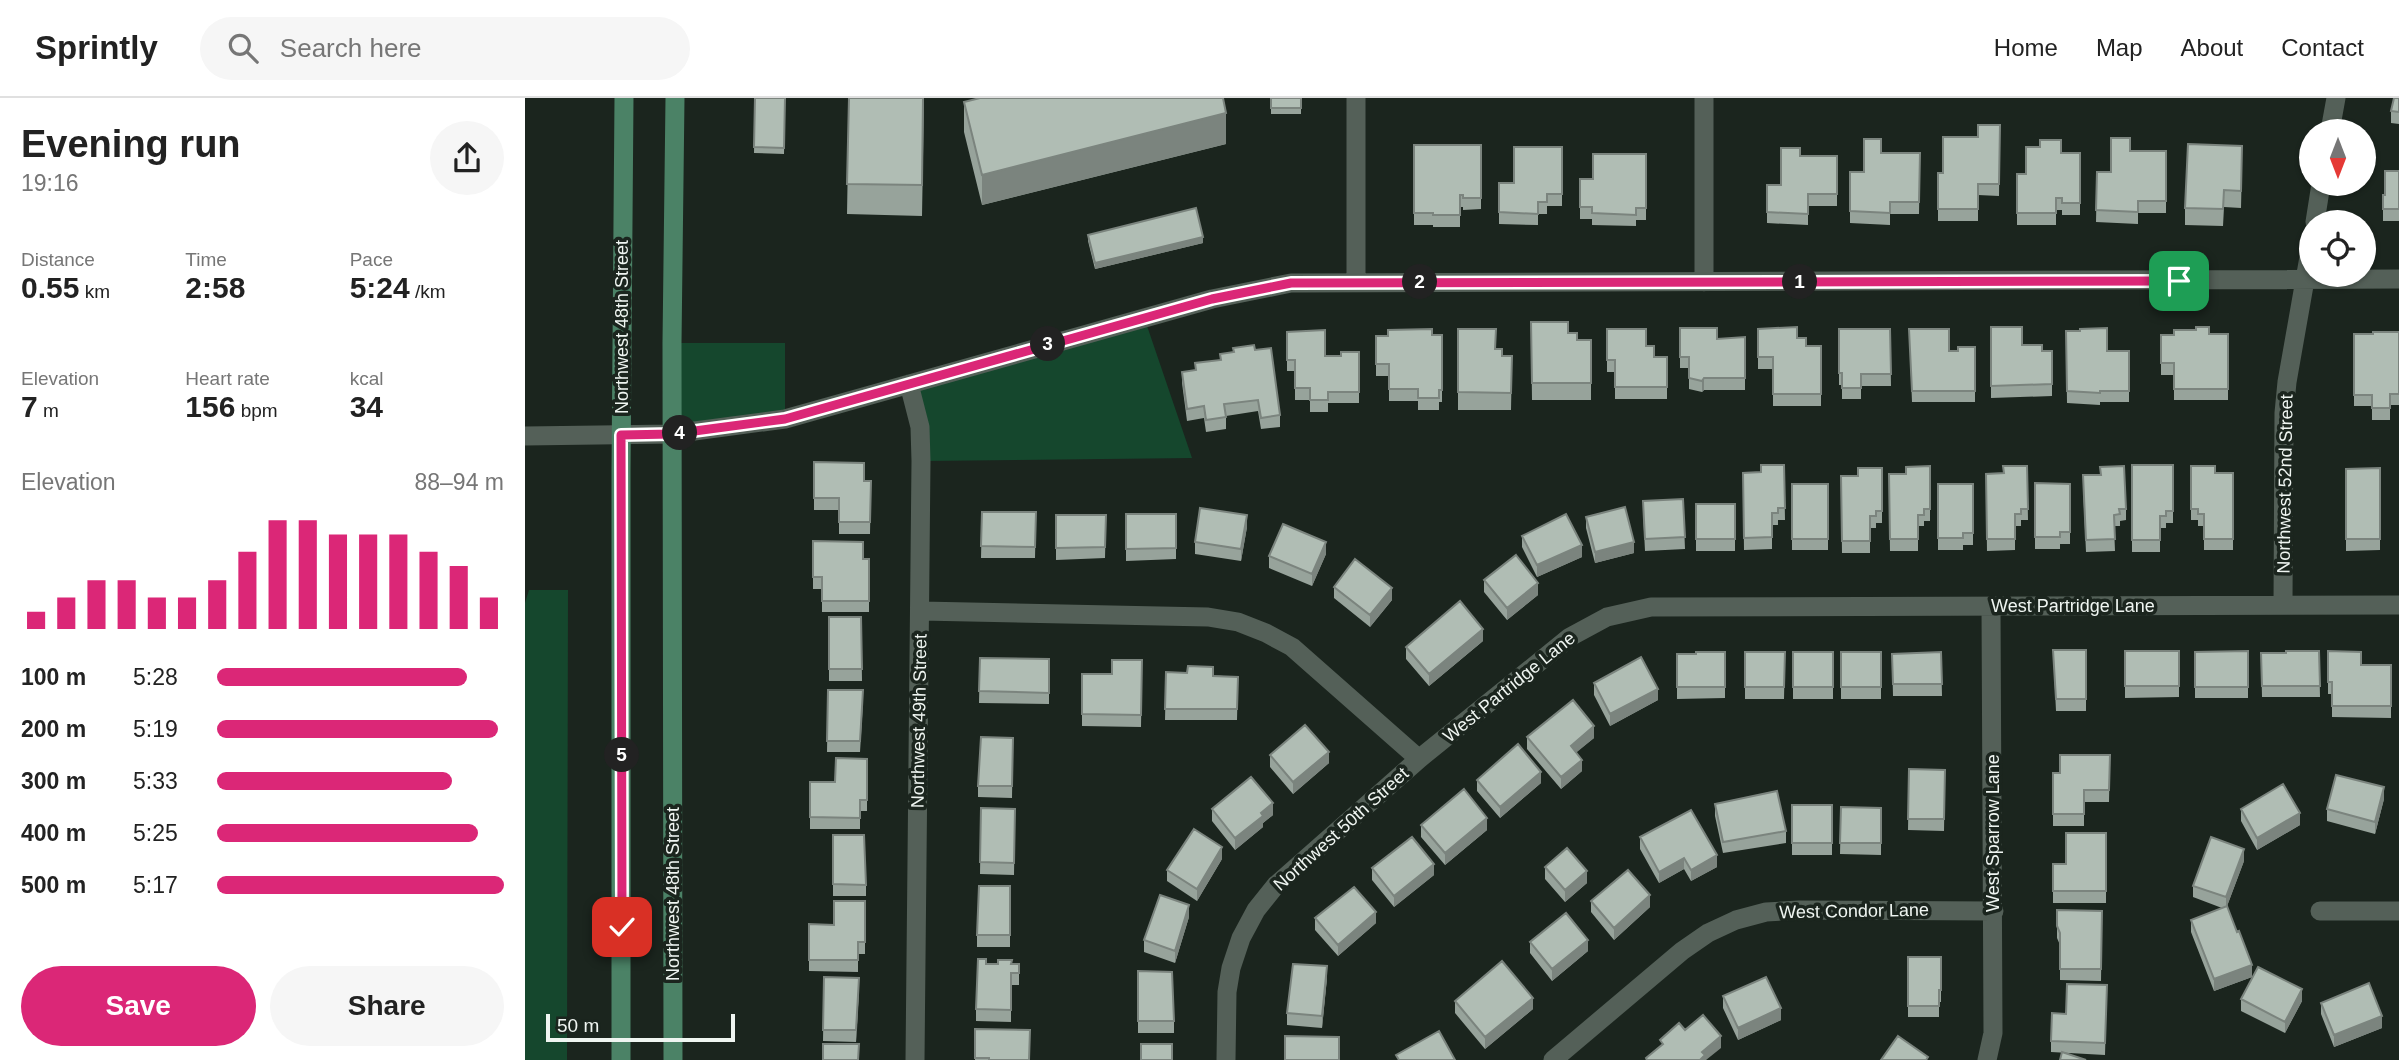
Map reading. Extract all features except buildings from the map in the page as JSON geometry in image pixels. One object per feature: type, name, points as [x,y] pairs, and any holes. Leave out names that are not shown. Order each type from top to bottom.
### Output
[{"type":"main road","name":"Northwest 48th Street","points":[[621,1060],[624,98]]},
{"type":"main road","name":"Northwest 48th Street","points":[[673,1060],[672,434],[675,98]]},
{"type":"street","points":[[1356,98],[1356,281]]},
{"type":"street","points":[[1704,98],[1705,282]]},
{"type":"street","points":[[2332,119],[2336,98]]},
{"type":"street","points":[[2376,279],[2399,279]]},
{"type":"street","points":[[525,436],[672,434],[785,419],[1237,293],[1291,283],[2299,280]]},
{"type":"street","name":"Northwest 52nd Street","points":[[2283,604],[2284,413],[2303,287]]},
{"type":"street","name":"Northwest 49th Street","points":[[909,384],[920,427],[921,611],[915,1060]]},
{"type":"street","name":"West Partridge Lane","points":[[1419,759],[1570,637],[1607,617],[1651,607],[2399,604]]},
{"type":"street","name":"West Sparrow Lane","points":[[1987,1060],[1993,1033],[1991,606]]},
{"type":"street","points":[[921,611],[1209,617],[1238,622],[1292,647],[1419,759]]},
{"type":"street","name":"Northwest 50th Street","points":[[1226,1060],[1227,992],[1231,968],[1241,938],[1256,909],[1276,885],[1419,759]]},
{"type":"street","name":"West Condor Lane","points":[[1553,1060],[1682,951],[1708,933],[1736,920],[1766,912],[1799,910],[1994,911]]},
{"type":"street","points":[[2320,911],[2399,911]]},
{"type":"green space","points":[[1144,317],[1192,458],[921,461],[909,384]]},
{"type":"green space","points":[[672,343],[785,343],[785,419],[672,434]]},
{"type":"green space","points":[[529,590],[568,590],[567,1060],[525,1060],[525,603]]},
{"type":"route","points":[[622,927],[621,435],[672,434],[785,419],[1212,299],[1291,283],[2179,281]]}]
